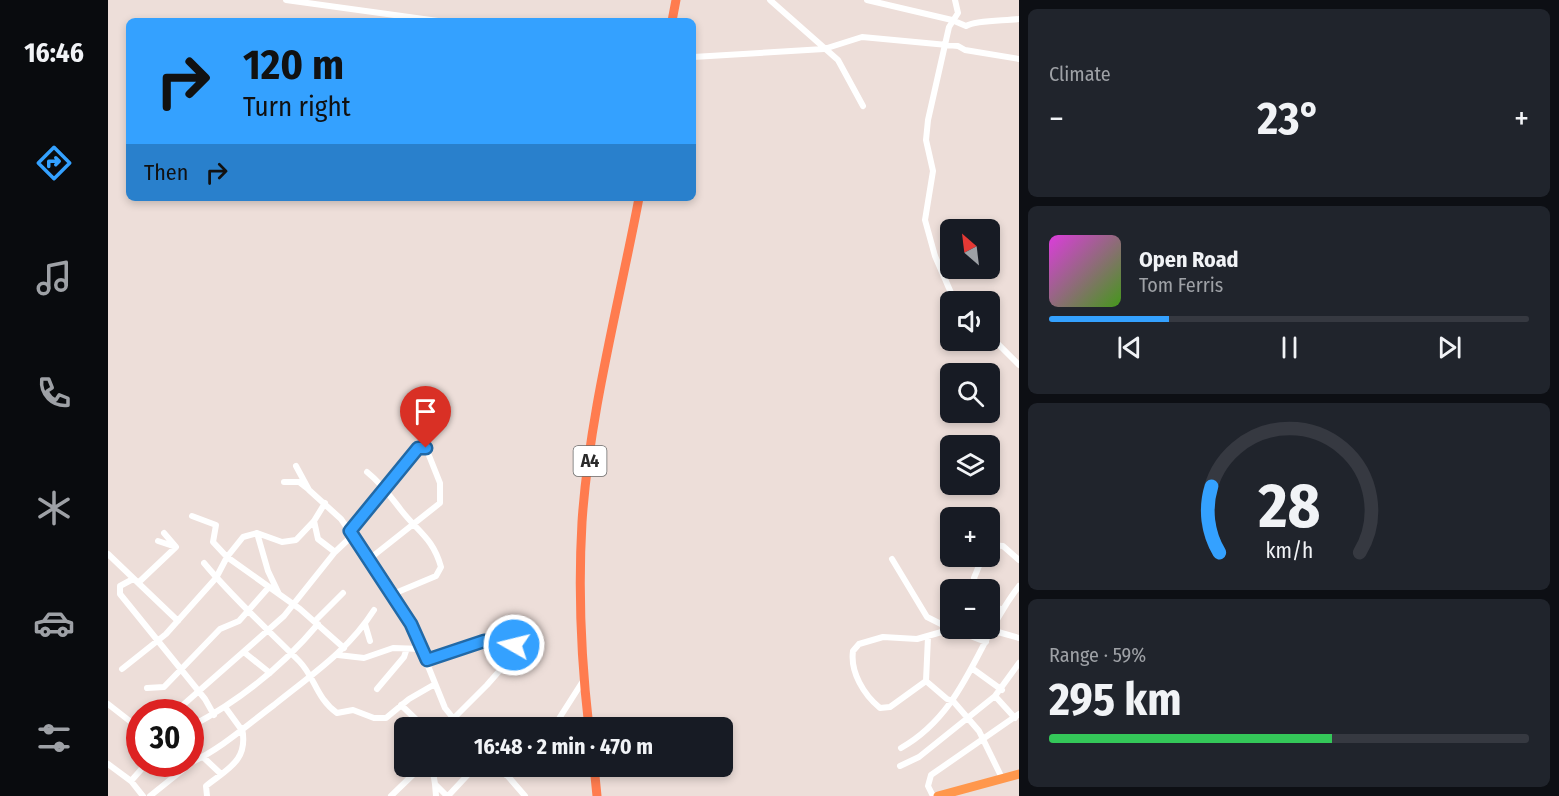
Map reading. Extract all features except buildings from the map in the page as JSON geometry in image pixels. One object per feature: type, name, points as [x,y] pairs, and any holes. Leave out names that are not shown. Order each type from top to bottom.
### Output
[{"type":"highway","points":[[673,18],[676,0]]},
{"type":"highway","name":"A4","points":[[588,717],[583,681],[579,582],[582,520],[603,378],[638,201]]},
{"type":"highway","points":[[595,777],[597,796]]},
{"type":"main road","points":[[938,796],[1019,774]]},
{"type":"main road","points":[[960,796],[1019,780]]},
{"type":"street","points":[[286,0],[416,18]]},
{"type":"street","points":[[770,0],[838,60],[863,106]]},
{"type":"street","points":[[867,0],[952,20],[966,26],[975,22],[996,23],[1019,19]]},
{"type":"street","points":[[950,291],[934,256],[925,220],[933,171],[926,140],[928,120],[947,45],[946,36],[952,20],[958,14],[955,0]]},
{"type":"street","points":[[696,57],[826,49],[862,37],[878,37],[947,45],[1019,59]]},
{"type":"street","points":[[1000,346],[1019,365]]},
{"type":"street","points":[[191,699],[245,653],[294,605],[385,486],[418,448],[426,448],[440,483],[442,497],[435,509],[368,560]]},
{"type":"street","points":[[296,466],[309,490]]},
{"type":"street","points":[[367,472],[385,486],[414,525],[429,538],[438,554],[440,573],[393,594]]},
{"type":"street","points":[[284,482],[299,482],[325,503],[351,533],[393,594],[422,649],[435,684],[453,717]]},
{"type":"street","points":[[122,669],[157,642],[178,621],[216,578],[227,557],[243,537],[257,533],[288,542],[296,540],[314,521],[325,503]]},
{"type":"street","points":[[192,516],[216,525],[217,530],[213,542],[227,557],[280,594],[344,648]]},
{"type":"street","points":[[314,521],[318,538],[335,552]]},
{"type":"street","points":[[257,533],[268,571],[280,594]]},
{"type":"street","points":[[164,534],[176,547]]},
{"type":"street","points":[[158,541],[176,547]]},
{"type":"street","points":[[1000,546],[1019,560]]},
{"type":"street","points":[[176,547],[136,581],[120,586],[120,594],[182,670],[214,715]]},
{"type":"street","points":[[108,554],[178,621]]},
{"type":"street","points":[[892,559],[927,617],[940,623]]},
{"type":"street","points":[[204,563],[306,670],[309,679],[329,707],[337,713],[353,710],[374,718],[386,718],[401,705],[435,684]]},
{"type":"street","points":[[1000,610],[1019,586]]},
{"type":"street","points":[[147,688],[164,687],[220,629],[239,621],[269,588]]},
{"type":"street","points":[[204,720],[225,707],[292,655],[343,593]]},
{"type":"street","points":[[204,756],[338,655],[374,610]]},
{"type":"street","points":[[365,624],[370,641]]},
{"type":"street","points":[[926,681],[894,705],[882,709],[861,684],[853,669],[852,656],[858,645],[883,638],[907,640],[940,633]]},
{"type":"street","points":[[1000,633],[1019,638]]},
{"type":"street","points":[[926,681],[928,637]]},
{"type":"street","points":[[978,639],[986,642]]},
{"type":"street","points":[[901,748],[953,701],[973,669],[987,639]]},
{"type":"street","points":[[427,660],[484,641],[510,642],[514,645],[515,653],[463,717]]},
{"type":"street","points":[[338,655],[364,658],[393,648],[406,651],[422,649]]},
{"type":"street","points":[[377,689],[404,657],[406,651]]},
{"type":"street","points":[[245,653],[270,673]]},
{"type":"street","points":[[900,766],[919,757],[1002,690],[1019,663]]},
{"type":"street","points":[[973,669],[1002,690]]},
{"type":"street","points":[[560,717],[583,681]]},
{"type":"street","points":[[926,681],[947,699],[953,701],[967,717],[982,739],[1002,778]]},
{"type":"street","points":[[933,796],[928,786],[931,775],[1017,716],[995,696]]},
{"type":"street","points":[[108,704],[126,718]]},
{"type":"street","points":[[401,705],[413,717]]},
{"type":"street","points":[[207,796],[204,791],[206,786],[234,765],[244,741],[242,729],[225,707]]},
{"type":"street","points":[[204,758],[220,774]]},
{"type":"street","points":[[108,764],[131,781],[143,796]]},
{"type":"street","points":[[131,781],[135,777]]},
{"type":"street","points":[[150,796],[172,777]]},
{"type":"street","points":[[391,796],[411,777]]},
{"type":"street","points":[[434,777],[436,796]]},
{"type":"street","points":[[435,784],[447,796],[462,777]]},
{"type":"street","points":[[508,777],[525,796]]},
{"type":"route","points":[[426,448],[423,446],[418,448],[381,490],[350,531],[411,624],[427,660],[484,641],[510,642],[514,645]]}]
